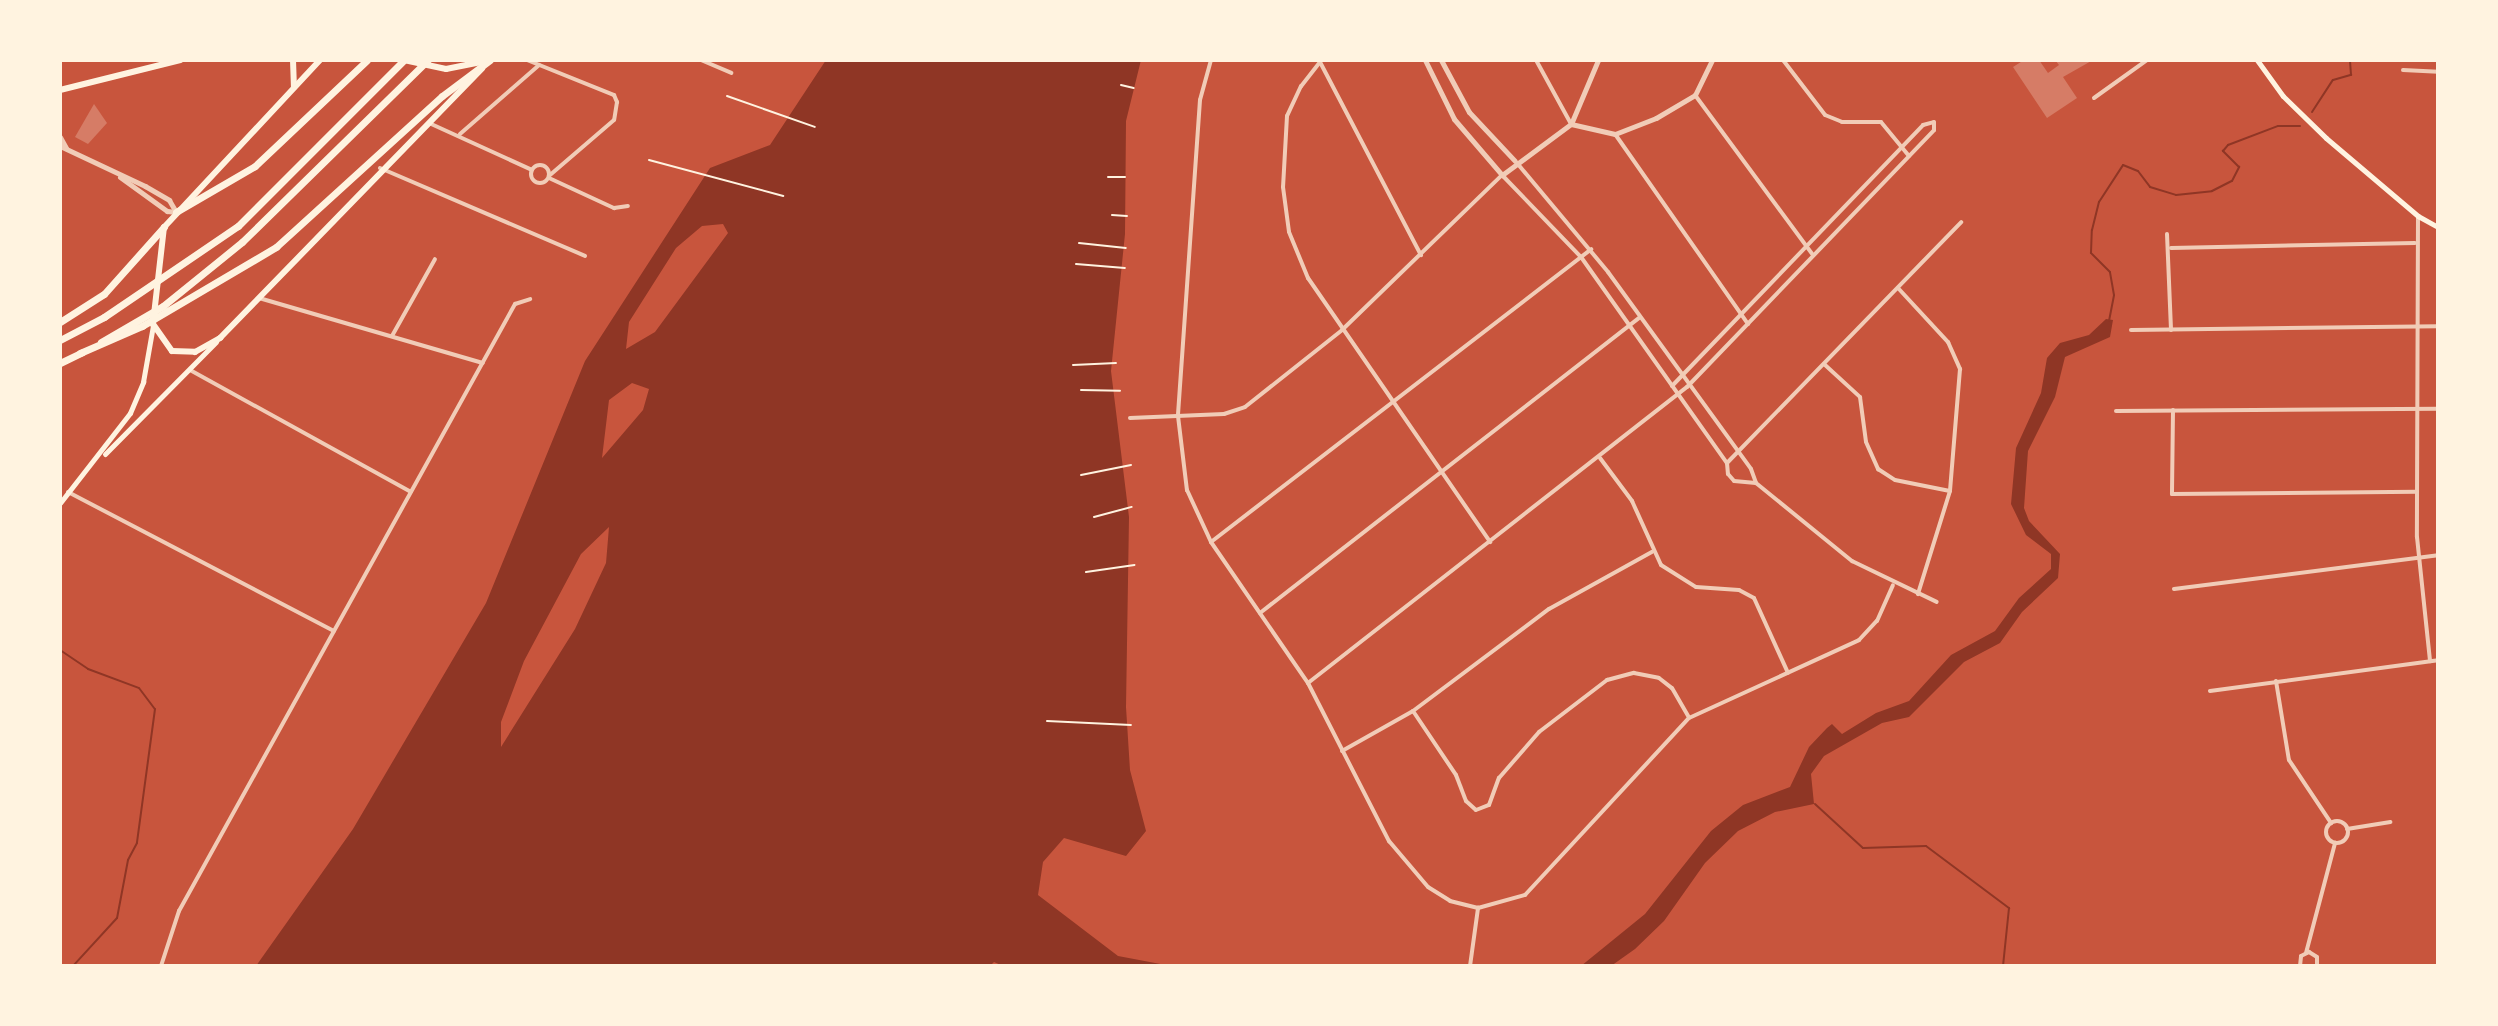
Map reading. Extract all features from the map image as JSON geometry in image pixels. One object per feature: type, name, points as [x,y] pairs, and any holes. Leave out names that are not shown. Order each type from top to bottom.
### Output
[{"type":"highway","points":[[60,340],[146,289],[238,226],[404,60]]},
{"type":"highway","points":[[163,310],[242,242],[428,60]]},
{"type":"highway","points":[[60,363],[143,322],[276,247],[442,96],[489,60]]},
{"type":"highway","points":[[176,212],[250,170],[366,61]]},
{"type":"highway","points":[[60,322],[104,294],[164,227]]},
{"type":"main road","points":[[60,90],[180,60]]},
{"type":"main road","points":[[293,60],[294,89]]},
{"type":"main road","points":[[98,460],[138,397],[153,324],[164,227],[320,60]]},
{"type":"main road","points":[[404,60],[446,69],[489,60]]},
{"type":"main road","points":[[60,503],[98,460],[133,432],[380,168],[489,60]]},
{"type":"main road","points":[[2257,60],[2293,106],[2418,216],[2438,227]]},
{"type":"main road","points":[[153,324],[164,345],[178,353],[200,350],[220,338]]},
{"type":"street","points":[[527,60],[614,95],[617,102],[614,120],[549,176],[536,182],[532,170]]},
{"type":"street","points":[[701,60],[731,73]]},
{"type":"street","points":[[1211,60],[1200,100],[1178,416],[1187,490],[1211,542],[1308,683],[1404,863],[1443,897],[1478,908],[1515,900],[1538,885],[1689,718],[1788,674],[1866,634],[1893,585]]},
{"type":"street","points":[[1425,60],[1464,130],[1502,175],[1581,257],[1727,463],[1734,481],[1756,483]]},
{"type":"street","points":[[1441,60],[1476,122],[1515,161],[1591,249],[1756,483],[1852,561],[1893,585],[1937,602]]},
{"type":"street","points":[[1536,60],[1571,124],[1615,134],[1695,95],[1712,60]]},
{"type":"street","points":[[1130,418],[1178,416],[1245,407],[1342,330],[1515,161],[1571,124],[1598,60]]},
{"type":"street","points":[[1783,60],[1825,115],[1842,122],[1877,120],[1909,156]]},
{"type":"street","points":[[2094,98],[2147,60]]},
{"type":"street","points":[[1421,255],[1320,61],[1301,86],[1287,116],[1283,187],[1298,257],[1342,330],[1490,542]]},
{"type":"street","points":[[460,134],[540,64]]},
{"type":"street","points":[[2403,70],[2438,72]]},
{"type":"street","points":[[1695,95],[1813,255]]},
{"type":"street","points":[[427,122],[460,134],[469,144],[532,170],[543,165],[549,176],[614,208],[628,206]]},
{"type":"street","points":[[1464,130],[1476,122]]},
{"type":"street","points":[[1308,683],[1600,458],[1687,387],[1934,130],[1934,122],[1923,125],[1671,386]]},
{"type":"street","points":[[1615,134],[1748,324]]},
{"type":"street","points":[[60,137],[63,147],[157,193],[176,212]]},
{"type":"street","points":[[380,168],[585,256]]},
{"type":"street","points":[[120,177],[167,211],[176,212]]},
{"type":"street","points":[[2418,216],[2415,243],[2418,558],[2430,661]]},
{"type":"street","points":[[1727,463],[1961,222]]},
{"type":"street","points":[[2167,234],[2171,248],[2171,330]]},
{"type":"street","points":[[2171,248],[2415,243]]},
{"type":"street","points":[[1211,542],[1591,249]]},
{"type":"street","points":[[392,336],[435,259]]},
{"type":"street","points":[[1898,288],[1948,342],[1960,369],[1950,491],[1918,594]]},
{"type":"street","points":[[259,298],[483,364]]},
{"type":"street","points":[[161,966],[179,911],[515,304],[530,299]]},
{"type":"street","points":[[1260,613],[1639,318]]},
{"type":"street","points":[[2131,330],[2438,326]]},
{"type":"street","points":[[1824,364],[1860,397],[1869,456],[1878,469],[1895,480],[1950,491]]},
{"type":"street","points":[[190,370],[411,492]]},
{"type":"street","points":[[2116,411],[2438,409]]},
{"type":"street","points":[[2173,410],[2172,494],[2417,492]]},
{"type":"street","points":[[1600,458],[1632,501],[1652,552],[1680,580],[1706,589],[1739,590],[1754,598],[1788,674]]},
{"type":"street","points":[[68,492],[334,631]]},
{"type":"street","points":[[1342,751],[1413,711],[1549,609],[1652,552]]},
{"type":"street","points":[[2174,589],[2438,555]]},
{"type":"street","points":[[2210,691],[2438,660]]},
{"type":"street","points":[[1413,711],[1456,775],[1466,801],[1479,810],[1489,805],[1499,778],[1539,732],[1607,680],[1634,673],[1659,678],[1672,688],[1689,718]]},
{"type":"street","points":[[2276,681],[2289,760],[2331,823]]},
{"type":"street","points":[[2331,823],[2340,822],[2347,829]]},
{"type":"street","points":[[2347,829],[2390,822]]},
{"type":"street","points":[[2331,823],[2326,833],[2335,843]]},
{"type":"street","points":[[2335,843],[2345,839],[2347,829]]},
{"type":"street","points":[[2300,966],[2335,843]]},
{"type":"street","points":[[1470,966],[1478,908]]},
{"type":"street","points":[[2306,953],[2315,955],[2317,966]]},
{"type":"path","points":[[1121,85],[1134,88]]},
{"type":"path","points":[[727,96],[815,127]]},
{"type":"path","points":[[649,160],[783,196]]},
{"type":"path","points":[[1108,177],[1125,177]]},
{"type":"path","points":[[1112,215],[1127,216]]},
{"type":"path","points":[[1079,243],[1126,248]]},
{"type":"path","points":[[1076,264],[1125,268]]},
{"type":"path","points":[[1073,365],[1116,363]]},
{"type":"path","points":[[1081,390],[1120,391]]},
{"type":"path","points":[[1081,475],[1131,465]]},
{"type":"path","points":[[1094,517],[1132,507]]},
{"type":"path","points":[[1086,572],[1134,565]]},
{"type":"path","points":[[1047,721],[1131,725]]},
{"type":"shaded area","points":[[826,60],[1141,60],[1126,121],[1125,234],[1111,371],[1129,517],[1126,707],[1130,770],[1146,831],[1126,856],[1064,838],[1043,862],[1038,895],[1118,956],[1171,966],[1003,966],[994,962],[990,966],[256,966],[353,829],[486,603],[585,361],[710,168],[770,145]],"holes":[[[723,224],[728,233],[655,332],[626,349],[629,322],[676,248],[702,226]],[[632,383],[649,389],[643,410],[602,458],[609,400]],[[609,527],[606,563],[575,629],[501,747],[501,722],[524,661],[581,554]]]},
{"type":"shaded area","points":[[2106,319],[2113,320],[2110,337],[2065,357],[2055,397],[2028,451],[2024,508],[2029,521],[2060,554],[2058,578],[2022,612],[2000,643],[1964,662],[1909,717],[1882,723],[1824,756],[1811,774],[1814,804],[1775,812],[1738,831],[1705,863],[1664,921],[1635,949],[1611,966],[1581,966],[1645,914],[1711,831],[1743,805],[1790,787],[1809,747],[1827,728],[1832,724],[1842,734],[1876,713],[1909,701],[1951,655],[1995,631],[2019,598],[2051,569],[2051,554],[2026,535],[2011,504],[2016,448],[2041,393],[2047,358],[2060,343],[2089,335]]},
{"type":"building","points":[[2024,60],[2039,60],[2048,73],[2059,65],[2055,60],[2093,60],[2063,77],[2077,98],[2047,118],[2013,67]]},
{"type":"building","points":[[94,104],[107,123],[88,144],[75,137]]},
{"type":"waterway","points":[[2312,112],[2333,80],[2351,75],[2350,60]]},
{"type":"waterway","points":[[2109,321],[2114,295],[2110,272],[2091,253],[2092,230],[2099,202],[2123,165],[2138,171],[2150,187],[2176,195],[2212,191],[2232,181],[2239,167],[2223,151],[2228,145],[2278,126],[2300,126]]},
{"type":"waterway","points":[[60,650],[88,669],[139,688],[155,709],[137,843],[128,860],[117,918],[73,966]]},
{"type":"waterway","points":[[1815,804],[1863,848],[1926,846],[2009,908],[2003,966]]}]
